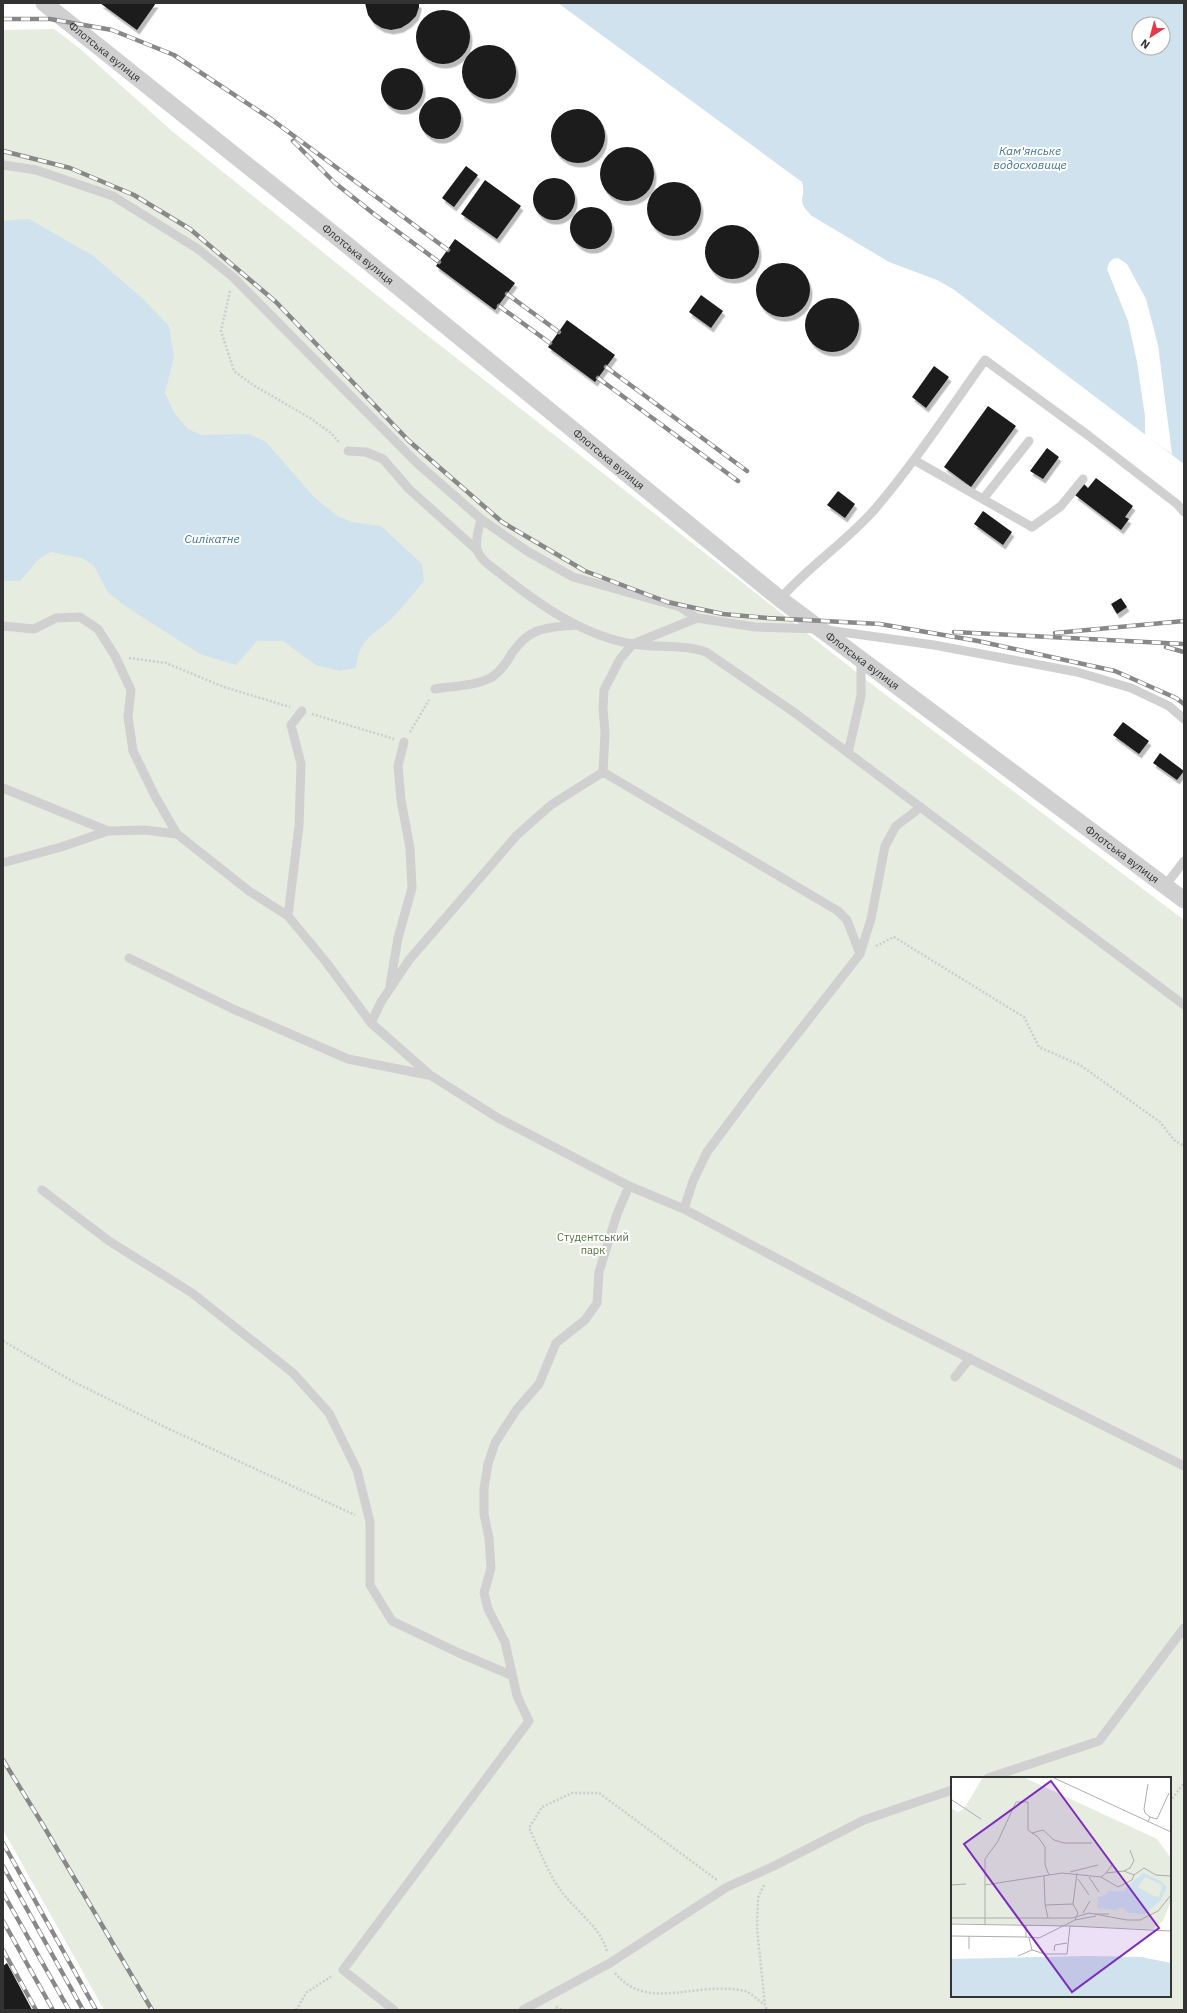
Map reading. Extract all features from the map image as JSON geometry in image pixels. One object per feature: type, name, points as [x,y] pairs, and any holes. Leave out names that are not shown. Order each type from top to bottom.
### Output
[{"type":"street","name":"Флотська вулиця","points":[[44,3],[353,250],[780,598],[1184,900]]},
{"type":"lane","points":[[3,165],[36,170],[113,196],[198,248],[233,277],[418,463],[481,519],[527,551],[574,577],[680,607],[697,618],[755,627],[820,629],[934,645],[1077,672],[1131,688],[1169,706],[1184,719]]},
{"type":"lane","points":[[780,598],[792,584],[834,549],[874,510],[914,460],[985,360],[1089,436],[1177,504],[1184,512]]},
{"type":"lane","points":[[983,499],[1030,442]]},
{"type":"lane","points":[[348,451],[366,452],[383,459],[409,489],[477,550],[483,560],[517,587],[561,617],[601,636],[633,644],[694,648],[706,652],[795,713],[1184,1005]]},
{"type":"lane","points":[[914,460],[1032,527],[1061,506],[1083,479]]},
{"type":"lane","points":[[477,550],[477,537],[481,519]]},
{"type":"lane","points":[[3,626],[34,628],[56,618],[80,617],[98,629],[115,656],[131,690],[128,717],[133,751],[155,796],[177,834],[249,891],[288,916],[326,962],[371,1023],[430,1075],[498,1118],[630,1186],[684,1208],[891,1319],[1184,1466]]},
{"type":"lane","points":[[603,772],[605,734],[603,708],[604,690],[620,659],[633,644],[697,618]]},
{"type":"lane","points":[[435,689],[478,683],[493,676],[503,667],[529,633],[547,628],[578,625]]},
{"type":"lane","points":[[848,753],[861,696],[861,660]]},
{"type":"lane","points":[[288,916],[299,826],[301,764],[291,725],[302,710]]},
{"type":"lane","points":[[388,991],[398,938],[412,888],[410,848],[401,800],[398,766],[404,742]]},
{"type":"lane","points":[[603,772],[838,911],[847,920],[860,954]]},
{"type":"lane","points":[[371,1023],[388,991],[408,960],[517,835],[551,805],[603,772]]},
{"type":"lane","points":[[3,788],[108,831]]},
{"type":"lane","points":[[684,1208],[707,1152],[754,1089],[860,954],[871,919],[885,846],[896,826],[921,807]]},
{"type":"lane","points":[[6,862],[61,847],[108,831],[145,830],[177,834]]},
{"type":"lane","points":[[1165,886],[1184,861]]},
{"type":"lane","points":[[129,958],[232,1009],[348,1059],[430,1075]]},
{"type":"lane","points":[[394,2010],[343,1970],[529,1721],[517,1696],[511,1675],[505,1642],[488,1609],[484,1593],[491,1568],[489,1538],[484,1514],[484,1488],[488,1464],[495,1443],[517,1409],[539,1384],[556,1343],[585,1320],[597,1304],[599,1272],[617,1214],[630,1186]]},
{"type":"lane","points":[[42,1190],[109,1241],[192,1293],[293,1373],[328,1413],[357,1470],[370,1522],[370,1585],[392,1621],[459,1653],[511,1675]]},
{"type":"lane","points":[[954,1377],[970,1358]]},
{"type":"lane","points":[[991,1777],[1099,1741],[1184,1628]]},
{"type":"lane","points":[[523,2010],[610,1963],[727,1887],[772,1867],[864,1820],[951,1790]]},
{"type":"path","points":[[233,277],[221,331],[234,371],[253,385],[310,418],[331,434],[348,451]]},
{"type":"path","points":[[115,656],[166,664],[224,687],[404,742],[435,689]]},
{"type":"path","points":[[860,954],[894,937],[1024,1017],[1039,1047],[1080,1065],[1160,1122],[1174,1140],[1184,1146]]},
{"type":"path","points":[[3,1341],[72,1381],[162,1425],[370,1522]]},
{"type":"path","points":[[1171,1801],[1184,1783]]},
{"type":"path","points":[[620,1982],[610,1963],[605,1945],[589,1922],[558,1888],[529,1828],[542,1807],[572,1793],[599,1793],[727,1887]]},
{"type":"path","points":[[764,2006],[757,1928],[758,1898],[772,1867]]},
{"type":"path","points":[[296,2010],[306,1992],[343,1970]]},
{"type":"path","points":[[698,1995],[726,1989],[746,1991],[767,2010]]},
{"type":"green space","name":"Студентський парк","points":[[54,29],[78,47],[172,131],[395,310],[878,689],[1184,920],[1184,2010],[104,2010],[3,1830],[3,30]]},
{"type":"water","name":"Кам'янське водосховище","points":[[558,3],[1184,3],[1184,464],[953,289],[937,280],[889,262],[812,216],[802,202],[802,182]]},
{"type":"water","name":"Силікатне","points":[[29,219],[92,255],[142,298],[169,326],[174,357],[165,393],[175,414],[188,429],[201,435],[249,434],[266,442],[314,497],[337,516],[352,522],[381,526],[422,564],[424,581],[395,615],[364,644],[360,650],[356,668],[339,671],[316,665],[283,641],[257,641],[236,665],[200,654],[122,604],[107,591],[94,566],[82,558],[50,552],[39,559],[20,581],[3,581],[3,221]]},
{"type":"pier","points":[[1118,258],[1127,264],[1146,299],[1158,345],[1172,454],[1145,435],[1145,416],[1137,362],[1128,321],[1107,269],[1109,263],[1113,259]]},
{"type":"building","points":[[100,3],[156,3],[137,30]]},
{"type":"building","points":[[365,3],[419,3],[419,7],[416,16],[409,23],[401,28],[391,30],[382,28],[374,23],[368,15]]},
{"type":"building","points":[[438,10],[448,10],[458,14],[466,22],[470,32],[470,42],[466,52],[458,60],[448,64],[438,64],[428,60],[420,52],[416,42],[416,32],[420,22],[428,14]]},
{"type":"building","points":[[484,45],[494,45],[504,49],[512,57],[516,67],[516,77],[512,87],[504,95],[494,99],[484,99],[474,95],[466,87],[462,77],[462,67],[466,57],[474,49]]},
{"type":"building","points":[[398,68],[406,68],[417,74],[423,85],[423,93],[417,104],[406,110],[398,110],[387,104],[381,93],[381,85],[387,74]]},
{"type":"building","points":[[436,97],[444,97],[455,103],[461,114],[461,122],[455,133],[444,139],[436,139],[425,133],[419,122],[419,114],[425,103]]},
{"type":"building","points":[[573,109],[583,109],[593,113],[601,121],[605,131],[605,141],[601,151],[593,159],[583,163],[573,163],[563,159],[555,151],[551,141],[551,131],[555,121],[563,113]]},
{"type":"building","points":[[622,147],[632,147],[642,151],[650,159],[654,169],[654,179],[650,189],[642,197],[632,201],[622,201],[612,197],[604,189],[600,179],[600,169],[604,159],[612,151]]},
{"type":"building","points":[[466,166],[478,175],[454,207],[442,198]]},
{"type":"building","points":[[550,178],[558,178],[569,184],[575,195],[575,203],[569,214],[558,220],[550,220],[539,214],[533,203],[533,195],[539,184]]},
{"type":"building","points":[[485,180],[521,206],[497,239],[461,214]]},
{"type":"building","points":[[669,182],[679,182],[689,186],[697,194],[701,204],[701,214],[697,224],[689,232],[679,236],[669,236],[659,232],[651,224],[647,214],[647,204],[651,194],[659,186]]},
{"type":"building","points":[[587,207],[595,207],[606,213],[612,224],[612,232],[606,243],[595,249],[587,249],[576,243],[570,232],[570,224],[576,213]]},
{"type":"building","points":[[727,225],[737,225],[747,229],[755,237],[759,247],[759,257],[755,267],[747,275],[737,279],[727,279],[717,275],[709,267],[705,257],[705,247],[709,237],[717,229]]},
{"type":"building","points":[[455,239],[515,283],[495,310],[436,266]]},
{"type":"building","points":[[778,263],[788,263],[798,267],[806,275],[810,285],[810,295],[806,305],[798,313],[788,317],[778,317],[768,313],[760,305],[756,295],[756,285],[760,275],[768,267]]},
{"type":"building","points":[[701,295],[723,311],[711,328],[689,312]]},
{"type":"building","points":[[827,298],[837,298],[847,302],[855,310],[859,320],[859,330],[855,340],[847,348],[837,352],[827,352],[817,348],[809,340],[805,330],[805,320],[809,310],[817,302]]},
{"type":"building","points":[[567,320],[615,355],[595,382],[548,347]]},
{"type":"building","points":[[934,366],[949,377],[926,408],[912,397]]},
{"type":"building","points":[[988,406],[1016,426],[971,487],[944,467]]},
{"type":"building","points":[[1047,448],[1059,457],[1043,479],[1030,471]]},
{"type":"building","points":[[1096,478],[1133,506],[1125,517],[1129,519],[1121,530],[1075,495],[1084,484],[1088,488]]},
{"type":"building","points":[[838,491],[855,504],[845,518],[827,505]]},
{"type":"building","points":[[983,511],[1012,532],[1003,545],[974,524]]},
{"type":"building","points":[[1121,598],[1127,607],[1117,614],[1111,604]]},
{"type":"building","points":[[1123,722],[1149,741],[1139,754],[1113,735]]},
{"type":"building","points":[[1160,753],[1184,771],[1177,780],[1153,763]]},
{"type":"building","points":[[7,1963],[32,2010],[3,2010],[3,1966]]},
{"type":"railway","points":[[3,19],[50,19],[112,30],[174,55],[271,119],[448,250]]},
{"type":"railway","points":[[293,141],[335,183],[439,262]]},
{"type":"railway","points":[[3,151],[70,168],[134,195],[190,229],[276,302],[409,441],[502,522],[585,571],[667,602],[723,614],[880,624],[978,641],[1115,671],[1176,698],[1184,704]]},
{"type":"railway","points":[[507,294],[559,332]]},
{"type":"railway","points":[[499,306],[550,343]]},
{"type":"railway","points":[[606,367],[747,471]]},
{"type":"railway","points":[[598,378],[738,481]]},
{"type":"railway","points":[[1055,633],[1184,621]]},
{"type":"railway","points":[[954,632],[1184,644]]},
{"type":"railway","points":[[1166,647],[1184,652]]},
{"type":"railway","points":[[3,1760],[152,2010]]},
{"type":"railway","points":[[3,1843],[96,2010]]},
{"type":"railway","points":[[3,1866],[83,2010]]},
{"type":"railway","points":[[3,1893],[69,2010]]},
{"type":"railway","points":[[3,1921],[53,2010]]},
{"type":"railway","points":[[3,1950],[36,2010]]}]
